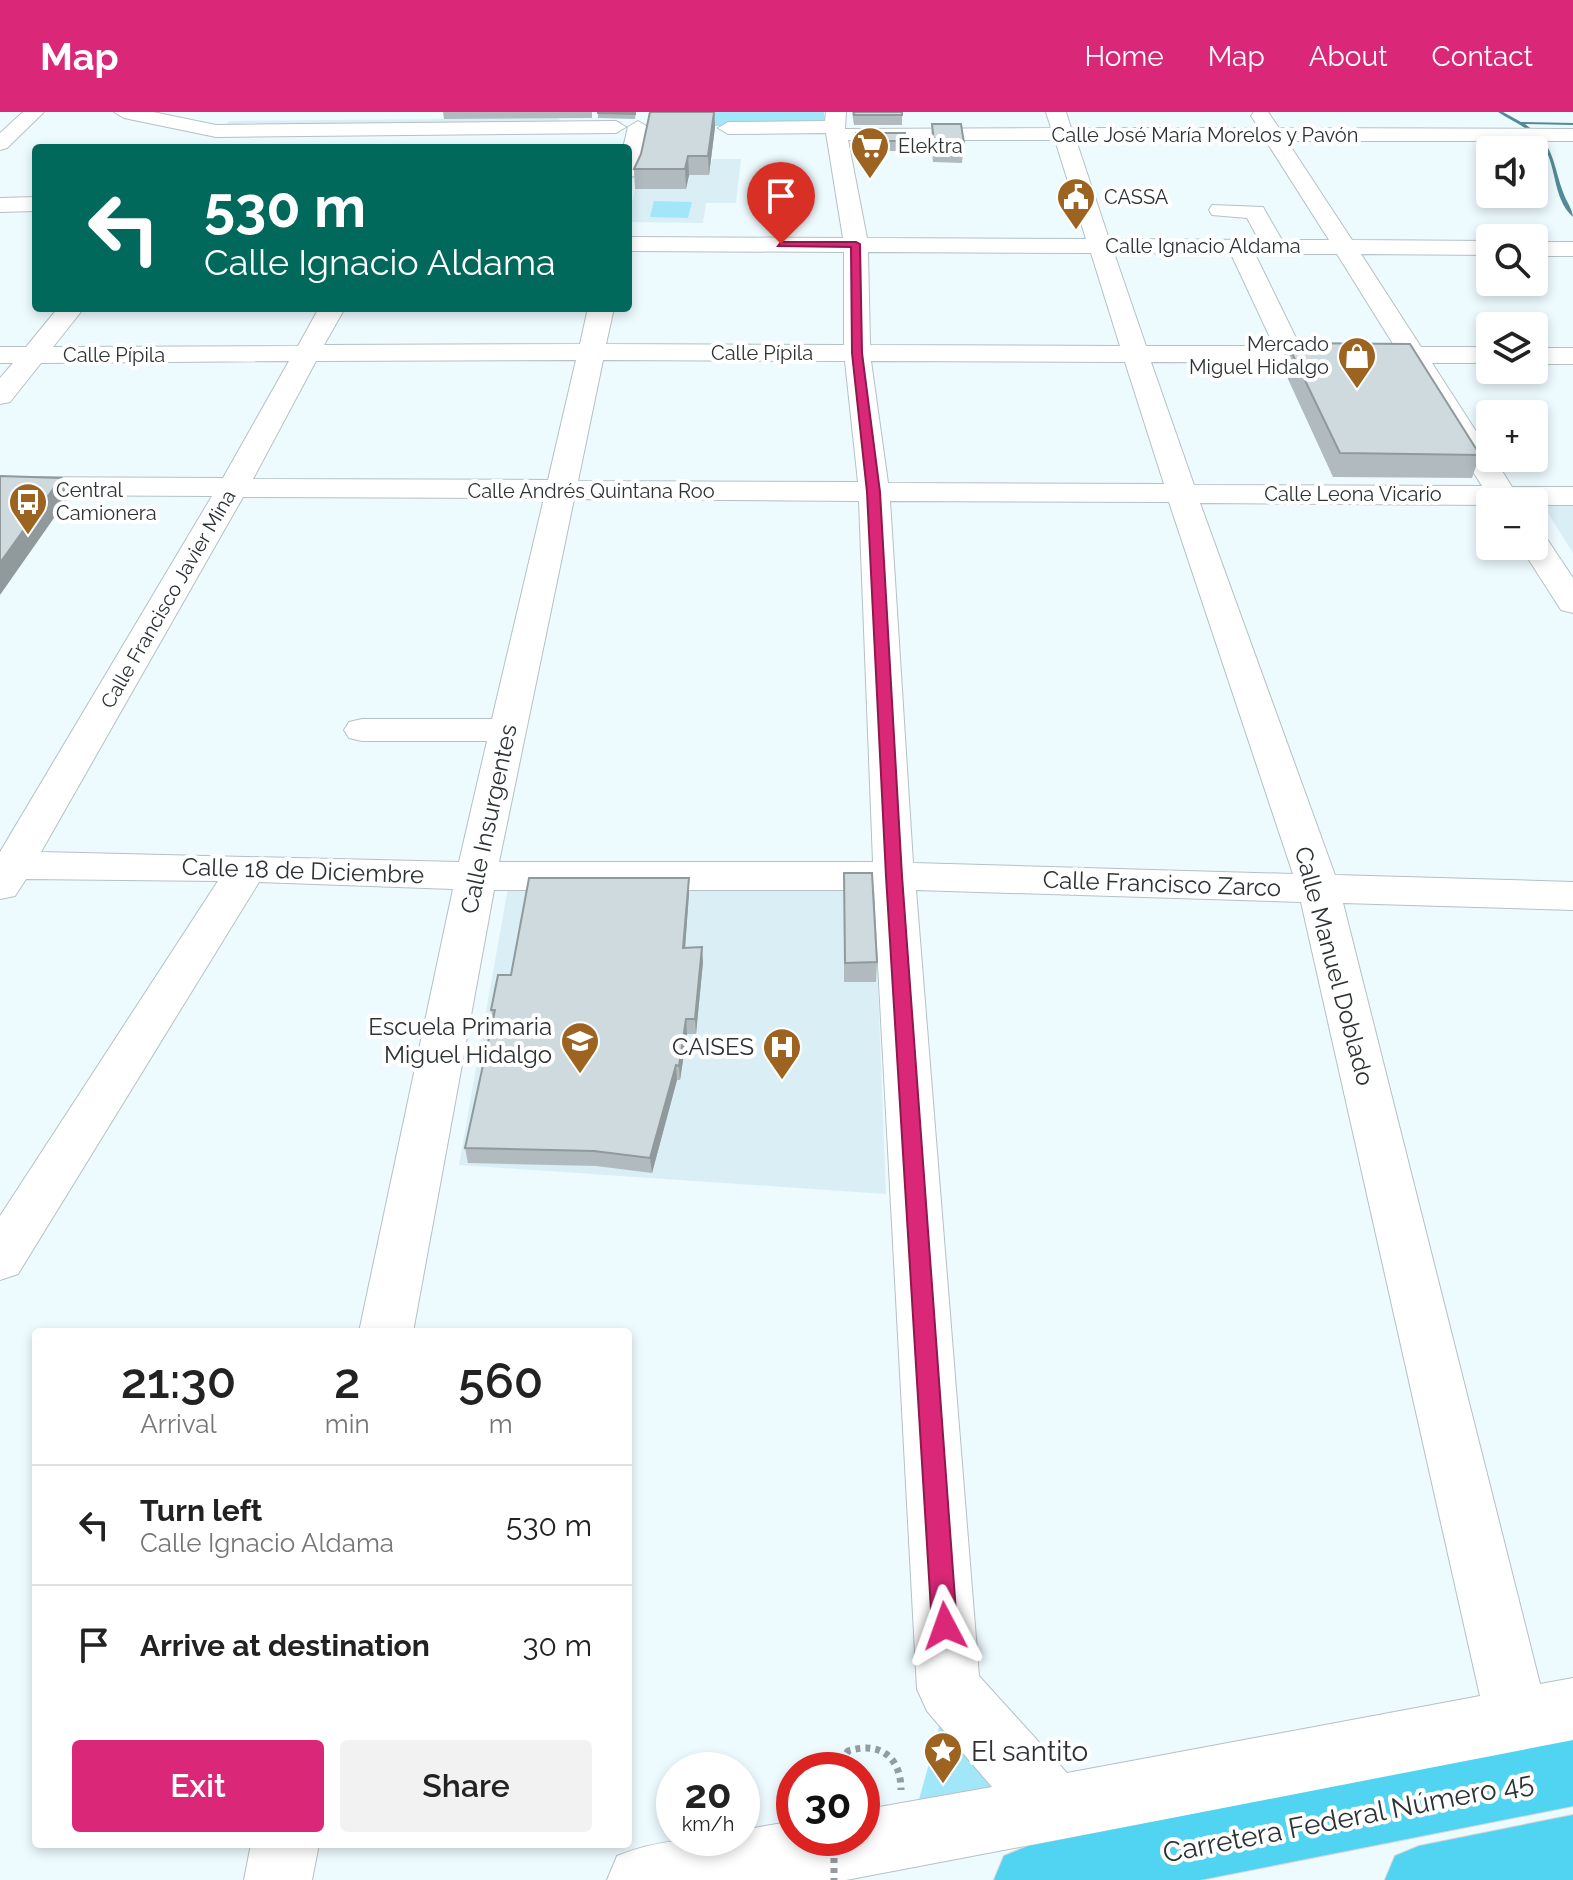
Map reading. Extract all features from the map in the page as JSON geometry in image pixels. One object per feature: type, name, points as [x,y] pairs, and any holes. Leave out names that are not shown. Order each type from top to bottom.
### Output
[{"type":"highway","name":"Carretera Federal Número 45","points":[[1028,1880],[1573,1773]]},
{"type":"highway","points":[[1419,1880],[1573,1849]]},
{"type":"street","points":[[124,112],[210,140],[433,120],[627,127],[662,115]]},
{"type":"street","points":[[210,140],[231,112]]},
{"type":"street","points":[[1259,112],[1498,488]]},
{"type":"street","points":[[421,144],[433,120]]},
{"type":"street","points":[[0,144],[18,121]]},
{"type":"street","name":"Calle José María Morelos y Pavón","points":[[728,128],[1060,123],[1273,136],[1573,135]]},
{"type":"street","name":"Calle Manuel Doblado","points":[[1060,123],[1181,492],[1319,889],[1546,1716]]},
{"type":"street","points":[[836,124],[856,244],[857,353],[874,492],[894,876],[949,1689],[1055,1809]]},
{"type":"street","points":[[627,127],[627,144]]},
{"type":"street","points":[[0,205],[32,204]]},
{"type":"street","points":[[1220,210],[1255,212],[1274,247]]},
{"type":"street","name":"Calle Ignacio Aldama","points":[[632,244],[1476,248]]},
{"type":"street","points":[[1240,247],[1291,355]]},
{"type":"street","points":[[1548,249],[1573,249]]},
{"type":"street","points":[[0,396],[68,312]]},
{"type":"street","name":"Calle Francisco Javier Mina","points":[[5,873],[233,487],[330,312]]},
{"type":"street","name":"Calle Insurgentes","points":[[387,1328],[476,876],[600,312]]},
{"type":"street","name":"Calle Pípila","points":[[0,355],[592,352],[1476,355]]},
{"type":"street","points":[[1548,356],[1573,356]]},
{"type":"street","name":"Calle Andrés Quintana Roo","points":[[0,486],[1181,492]]},
{"type":"street","name":"Calle Leona Vicario","points":[[1181,492],[1476,497]]},
{"type":"street","name":"Calle Leona Vicario","points":[[1548,497],[1573,496]]},
{"type":"street","points":[[1545,560],[1573,603]]},
{"type":"street","points":[[362,730],[508,730]]},
{"type":"street","points":[[0,1259],[247,868]]},
{"type":"street","name":"Calle 18 de Diciembre","points":[[5,873],[247,868],[476,876],[894,876]]},
{"type":"street","name":"Calle Francisco Zarco","points":[[894,876],[1573,896]]},
{"type":"street","points":[[641,1880],[1055,1809],[1546,1716]]},
{"type":"street","points":[[278,1880],[284,1848]]},
{"type":"path","points":[[847,1752],[870,1745],[891,1754],[902,1776],[899,1798]]},
{"type":"path","points":[[834,1856],[834,1880]]},
{"type":"shaded area","points":[[447,112],[561,112],[559,121],[622,121],[619,134],[218,135],[229,121],[444,119]]},
{"type":"shaded area","points":[[671,112],[824,112],[825,126],[652,126]]},
{"type":"shaded area","points":[[712,159],[741,159],[736,203],[706,203],[703,223],[632,222],[635,189],[686,189],[689,175],[709,175]]},
{"type":"shaded area","points":[[654,201],[692,202],[688,218],[650,217]]},
{"type":"shaded area","points":[[1548,499],[1573,499],[1573,553],[1548,513]]},
{"type":"shaded area","name":"Escuela Primaria Miguel Hidalgo","points":[[509,882],[874,885],[886,1194],[459,1165]]},
{"type":"shaded area","points":[[942,1717],[1021,1802],[913,1821]]},
{"type":"building","points":[[635,112],[635,114],[598,113]]},
{"type":"building","points":[[650,112],[714,112],[708,156],[688,156],[685,169],[634,169],[641,154]]},
{"type":"building","points":[[854,112],[902,112],[902,115],[854,115]]},
{"type":"building","points":[[932,124],[961,124],[964,143],[934,143]]},
{"type":"building","points":[[856,133],[905,133],[907,141],[856,141]]},
{"type":"building","name":"Mercado Miguel Hidalgo","points":[[1287,343],[1410,344],[1476,449],[1476,455],[1340,453]]},
{"type":"building","points":[[0,476],[61,478],[0,563]]},
{"type":"building","points":[[844,873],[872,873],[877,962],[845,963]]},
{"type":"building","name":"Escuela Primaria Miguel Hidalgo","points":[[529,878],[689,878],[683,948],[702,947],[695,1019],[686,1019],[679,1066],[676,1065],[650,1158],[594,1151],[465,1148],[495,1010],[491,1010],[498,975],[511,975]]},
{"type":"waterway","points":[[1500,112],[1531,131],[1545,145],[1562,198],[1573,215]]},
{"type":"waterway","points":[[1522,123],[1573,124]]},
{"type":"place","name":"Elektra","points":[[870,180]]},
{"type":"place","name":"CASSA","points":[[1076,231]]},
{"type":"place","name":"Mercado Miguel Hidalgo","points":[[1357,390]]},
{"type":"place","name":"Central Camionera","points":[[28,536]]},
{"type":"place","name":"Escuela Primaria Miguel Hidalgo","points":[[580,1075]]},
{"type":"place","name":"CAISES","points":[[782,1081]]},
{"type":"place","name":"El santito","points":[[943,1785]]},
{"type":"route","points":[[781,244],[856,244],[857,353],[874,492],[894,876],[945,1626]]}]
